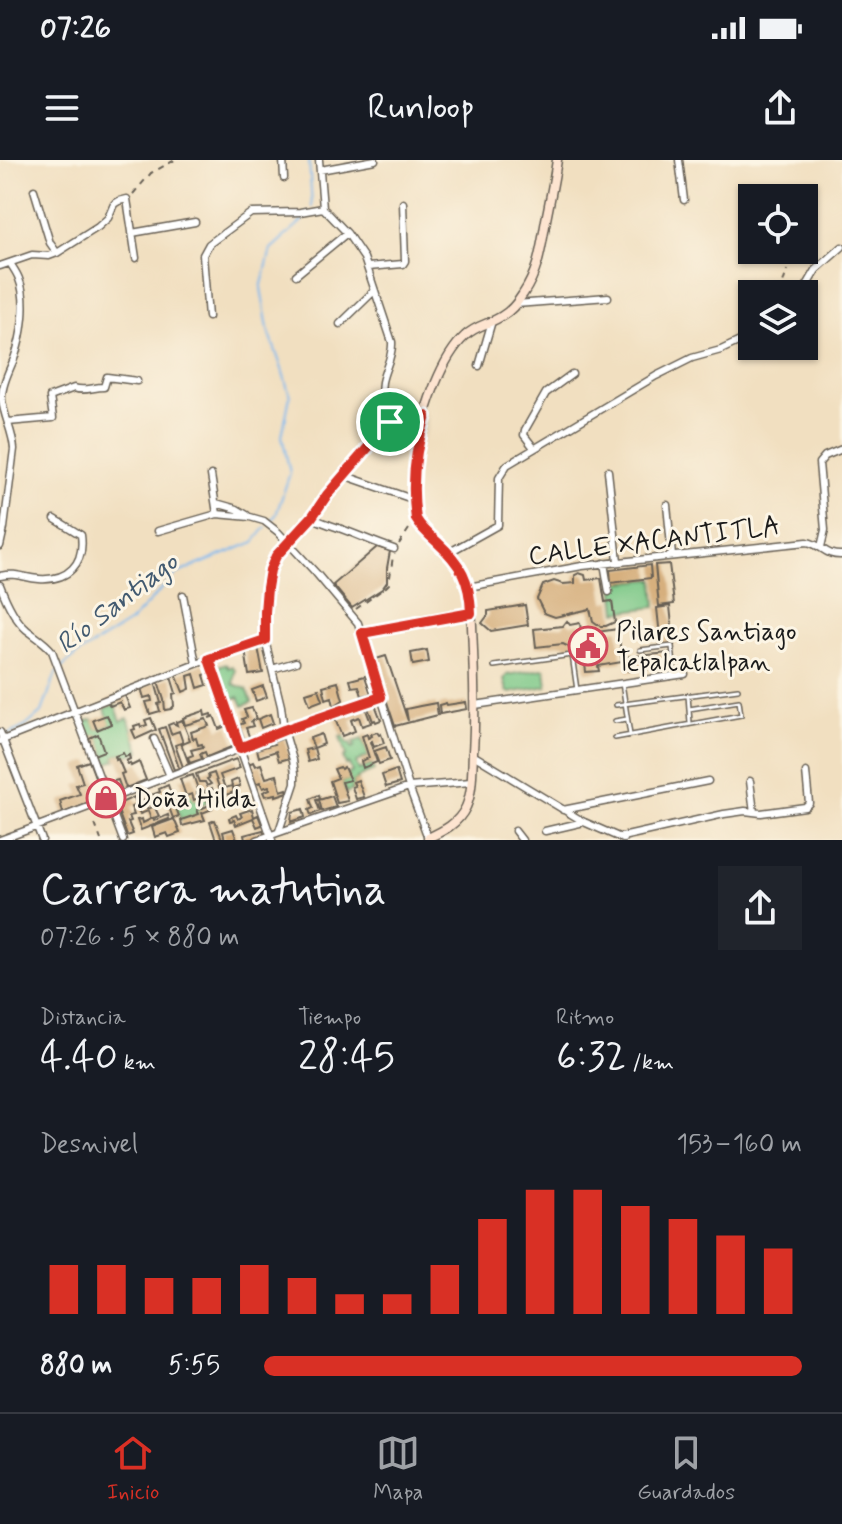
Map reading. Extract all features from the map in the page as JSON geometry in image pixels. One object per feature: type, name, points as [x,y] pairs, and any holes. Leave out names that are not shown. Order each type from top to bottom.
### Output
[{"type":"street","points":[[283,160],[284,178]]},
{"type":"street","points":[[319,160],[323,208],[356,244],[368,267],[392,346],[382,381],[390,422]]},
{"type":"street","points":[[320,170],[375,160]]},
{"type":"street","points":[[158,531],[217,514],[264,521],[278,532],[351,613],[362,633],[428,839],[462,814],[471,782],[475,705],[468,587],[461,568],[416,519],[418,439],[444,365],[454,347],[475,328],[507,313],[535,275],[557,160]]},
{"type":"street","points":[[679,160],[684,200]]},
{"type":"street","points":[[34,190],[50,243],[57,253]]},
{"type":"street","points":[[0,266],[32,255],[57,253],[98,227],[108,218],[114,204],[127,199],[136,258]]},
{"type":"street","points":[[368,267],[403,264],[405,261],[403,203]]},
{"type":"street","points":[[208,317],[203,255],[209,244],[251,213],[323,208]]},
{"type":"street","points":[[132,233],[195,222]]},
{"type":"street","points":[[296,275],[347,233]]},
{"type":"street","points":[[810,280],[816,270],[842,247]]},
{"type":"street","points":[[0,546],[14,449],[1,399],[21,339],[23,315],[22,289],[10,263]]},
{"type":"street","points":[[340,324],[374,291]]},
{"type":"street","points":[[516,304],[608,297]]},
{"type":"street","points":[[479,366],[492,321]]},
{"type":"street","points":[[448,553],[498,525],[499,478],[507,465],[656,376],[692,358],[738,342]]},
{"type":"street","points":[[534,448],[524,435],[525,430],[546,393],[572,374]]},
{"type":"street","points":[[8,422],[53,418],[50,397],[74,388],[81,391],[104,387],[107,377],[137,381]]},
{"type":"street","points":[[279,831],[295,783],[293,760],[265,640],[270,570],[276,556],[390,422],[426,416]]},
{"type":"street","points":[[821,547],[825,530],[819,463],[825,456],[842,449]]},
{"type":"street","points":[[608,471],[618,561]]},
{"type":"street","points":[[211,475],[217,514]]},
{"type":"street","points":[[346,476],[415,500]]},
{"type":"street","points":[[216,503],[237,509],[250,517]]},
{"type":"street","points":[[667,505],[672,556]]},
{"type":"street","points":[[312,517],[319,523],[394,549]]},
{"type":"street","points":[[0,576],[18,574],[48,578],[66,574],[77,565],[81,555],[81,535],[55,519]]},
{"type":"street","name":"CALLE XACANTITLA","points":[[468,587],[618,561],[807,542],[833,556],[842,555]]},
{"type":"street","points":[[604,563],[609,592]]},
{"type":"street","points":[[0,585],[24,628],[47,645],[58,664],[123,840]]},
{"type":"street","points":[[183,595],[196,664]]},
{"type":"street","points":[[362,633],[471,613]]},
{"type":"street","points":[[2,741],[76,710],[265,640]]},
{"type":"street","points":[[209,659],[271,838]]},
{"type":"street","points":[[272,669],[296,662]]},
{"type":"street","points":[[475,705],[685,674]]},
{"type":"street","points":[[0,840],[284,730],[381,697]]},
{"type":"street","points":[[0,732],[42,840]]},
{"type":"street","points":[[154,739],[170,776]]},
{"type":"street","points":[[473,755],[562,810],[622,839],[724,814],[745,811],[768,813],[805,807],[808,805],[806,772]]},
{"type":"street","points":[[562,810],[708,781]]},
{"type":"street","points":[[750,781],[754,812]]},
{"type":"street","points":[[257,840],[271,838],[279,831],[409,787],[471,782]]},
{"type":"street","points":[[545,831],[584,822]]},
{"type":"street","points":[[515,831],[522,840]]},
{"type":"lane","points":[[640,650],[672,646],[675,676]]},
{"type":"lane","points":[[494,666],[572,655],[577,690]]},
{"type":"lane","points":[[622,683],[630,735]]},
{"type":"lane","points":[[616,705],[738,689]]},
{"type":"lane","points":[[688,695],[690,724]]},
{"type":"lane","points":[[615,738],[741,715],[739,701],[689,709]]},
{"type":"lane","points":[[615,721],[628,719]]},
{"type":"path","points":[[127,199],[151,173],[175,160]]},
{"type":"path","points":[[784,280],[787,270]]},
{"type":"path","points":[[351,613],[389,584],[394,549],[416,519]]},
{"type":"path","points":[[95,824],[101,840]]},
{"type":"green space","points":[[654,579],[656,607],[617,612],[614,583]]},
{"type":"green space","points":[[226,664],[235,670],[233,684],[247,689],[252,702],[243,706],[239,697],[226,701],[217,671],[220,665]]},
{"type":"green space","points":[[545,670],[547,686],[507,691],[504,679],[507,675]]},
{"type":"green space","points":[[115,704],[121,721],[128,718],[140,751],[125,757],[123,753],[115,756],[116,760],[108,763],[98,735],[89,738],[83,722],[93,719],[97,729],[110,725],[105,708]]},
{"type":"green space","points":[[344,736],[352,748],[355,746],[353,742],[362,739],[369,756],[356,762],[359,770],[372,765],[374,771],[357,778],[353,782],[353,790],[346,793],[342,782],[349,780],[348,774],[352,772],[343,757],[346,755],[340,737]]},
{"type":"green space","points":[[192,794],[194,800],[206,795],[208,802],[201,804],[199,814],[181,820],[173,799]]},
{"type":"building","points":[[377,547],[390,551],[387,582],[382,589],[352,608],[333,585]]},
{"type":"building","points":[[669,564],[674,604],[659,606],[655,565]]},
{"type":"building","points":[[650,565],[651,578],[611,583],[610,570]]},
{"type":"building","points":[[575,575],[585,575],[586,580],[601,578],[605,602],[612,601],[615,622],[600,626],[593,621],[590,609],[555,617],[544,613],[537,599],[543,585],[554,581],[575,583]]},
{"type":"building","points":[[525,605],[528,625],[491,631],[482,623],[488,611]]},
{"type":"building","points":[[670,606],[674,645],[661,646],[657,608]]},
{"type":"building","points":[[567,621],[570,625],[580,623],[582,641],[569,647],[563,644],[536,647],[534,629],[563,626]]},
{"type":"building","points":[[618,629],[622,662],[598,666],[599,671],[586,672],[582,640],[591,639],[590,633]]},
{"type":"building","points":[[258,647],[263,673],[249,675],[245,650]]},
{"type":"building","points":[[427,650],[429,662],[413,665],[411,653]]},
{"type":"building","points":[[669,653],[669,666],[628,671],[626,657]]},
{"type":"building","points":[[386,656],[408,721],[406,709],[420,706],[436,703],[438,715],[395,726],[373,660]]},
{"type":"building","points":[[205,663],[209,673],[204,675],[207,685],[198,688],[194,674],[188,676],[190,689],[183,692],[176,674]]},
{"type":"building","points":[[365,676],[371,694],[362,696],[359,686],[352,687],[350,680]]},
{"type":"building","points":[[171,677],[176,693],[173,694],[174,706],[165,710],[158,681]]},
{"type":"building","points":[[155,682],[160,711],[150,714],[146,702],[152,701],[151,696],[144,698],[141,688]]},
{"type":"building","points":[[338,682],[343,700],[334,706],[332,697],[326,699],[323,686]]},
{"type":"building","points":[[263,686],[267,697],[256,701],[252,690]]},
{"type":"building","points":[[319,689],[323,700],[310,705],[306,693]]},
{"type":"building","points":[[124,693],[130,708],[124,710],[120,702],[110,706],[107,700]]},
{"type":"building","points":[[374,702],[381,720],[376,722],[367,705]]},
{"type":"building","points":[[466,702],[467,709],[440,714],[439,705]]},
{"type":"building","points":[[365,707],[371,723],[362,726],[359,717],[351,720],[355,731],[342,736],[335,719]]},
{"type":"building","points":[[252,708],[256,719],[251,721],[253,726],[246,728],[250,739],[245,741],[239,725],[247,717],[244,710]]},
{"type":"building","points":[[204,711],[205,716],[214,716],[219,729],[228,725],[236,745],[207,757],[205,752],[200,754],[202,759],[190,763],[188,757],[193,755],[191,750],[203,747],[202,744],[198,745],[196,738],[193,739],[191,732],[209,726],[206,719],[185,725],[183,718]]},
{"type":"building","points":[[270,714],[273,723],[261,728],[258,719]]},
{"type":"building","points":[[107,715],[111,724],[97,730],[93,720]]},
{"type":"building","points":[[151,718],[156,730],[136,739],[132,730],[134,726],[147,725],[145,720]]},
{"type":"building","points":[[182,720],[190,740],[183,743],[179,731],[171,734],[168,725],[177,725],[176,722]]},
{"type":"building","points":[[165,727],[179,768],[174,770],[159,729]]},
{"type":"building","points":[[377,732],[384,743],[374,747],[370,742],[377,762],[363,768],[361,761],[369,758],[362,736],[367,734],[368,738]]},
{"type":"building","points":[[98,734],[104,751],[94,755],[89,738]]},
{"type":"building","points":[[321,734],[324,744],[314,748],[310,738]]},
{"type":"building","points":[[284,738],[290,758],[279,761],[276,751],[259,757],[257,749]]},
{"type":"building","points":[[181,743],[189,764],[183,767],[175,745]]},
{"type":"building","points":[[386,747],[390,760],[379,764],[374,751]]},
{"type":"building","points":[[314,748],[317,759],[308,762],[305,750]]},
{"type":"building","points":[[123,753],[125,757],[129,755],[130,759],[126,761],[131,766],[139,762],[146,780],[126,788],[121,774],[124,773],[115,756]]},
{"type":"building","points":[[236,759],[240,768],[220,775],[225,788],[238,779],[240,786],[233,788],[234,792],[207,800],[204,791],[212,788],[214,794],[220,790],[214,773],[208,775],[211,784],[207,786],[205,782],[199,782],[196,774]]},
{"type":"building","points":[[89,761],[103,798],[63,813],[60,801],[80,794],[76,785],[83,783],[77,765]]},
{"type":"building","points":[[253,762],[255,766],[261,764],[266,778],[277,775],[281,791],[287,789],[288,792],[265,796],[263,792],[270,789],[269,786],[263,788],[260,782],[255,784],[248,764]]},
{"type":"building","points":[[344,767],[350,780],[342,782],[348,801],[337,803],[330,781],[338,778],[334,769]]},
{"type":"building","points":[[396,770],[400,783],[386,787],[382,775]]},
{"type":"building","points":[[193,775],[199,792],[199,798],[194,800],[192,794],[186,796],[180,779]]},
{"type":"building","points":[[118,780],[122,791],[111,794],[107,783]]},
{"type":"building","points":[[358,780],[364,797],[356,799],[352,787],[355,786],[353,782]]},
{"type":"building","points":[[168,785],[179,816],[173,818],[167,802],[155,806],[151,795]]},
{"type":"building","points":[[319,795],[320,799],[316,800],[320,811],[311,815],[309,810],[313,808],[310,799]]},
{"type":"building","points":[[332,796],[336,807],[322,811],[319,800]]},
{"type":"building","points":[[134,797],[137,805],[131,807],[134,815],[129,816],[131,821],[128,822],[133,834],[127,836],[116,805]]},
{"type":"building","points":[[145,800],[147,809],[154,806],[159,816],[151,819],[148,811],[140,814],[136,803]]},
{"type":"building","points":[[210,805],[212,809],[202,813],[205,820],[182,826],[181,820],[199,814],[197,810]]},
{"type":"building","points":[[252,809],[254,817],[258,815],[262,825],[257,827],[253,818],[236,825],[234,820],[230,821],[229,818],[236,815],[238,819],[242,817],[240,813]]},
{"type":"building","points":[[303,809],[305,817],[291,822],[292,812]]},
{"type":"building","points":[[168,815],[169,819],[141,830],[137,820],[142,819],[143,823]]},
{"type":"building","points":[[174,819],[180,833],[155,837],[152,827]]},
{"type":"building","points":[[215,820],[222,839],[216,840],[210,822]]},
{"type":"building","points":[[233,829],[237,840],[225,840],[223,832]]},
{"type":"building","points":[[263,830],[264,834],[255,839],[245,840],[244,835]]},
{"type":"waterway","name":"Río Santiago","points":[[309,160],[312,207]]},
{"type":"waterway","name":"Río Santiago","points":[[270,522],[276,515],[290,473],[282,436],[290,396],[268,329],[261,288],[271,249],[309,212]]},
{"type":"waterway","name":"Río Santiago","points":[[6,736],[26,726],[42,712],[56,673],[75,656],[130,622],[176,574],[254,542],[266,527]]},
{"type":"place","name":"Pilares Santiago Tepalcatlalpan","points":[[588,646]]},
{"type":"place","name":"Doña Hilda","points":[[106,798]]},
{"type":"route","points":[[426,416],[416,456],[416,519],[461,568],[468,587],[471,613],[362,633],[381,697],[240,748],[209,659],[265,640],[267,588],[276,556],[390,422],[426,416]]}]
